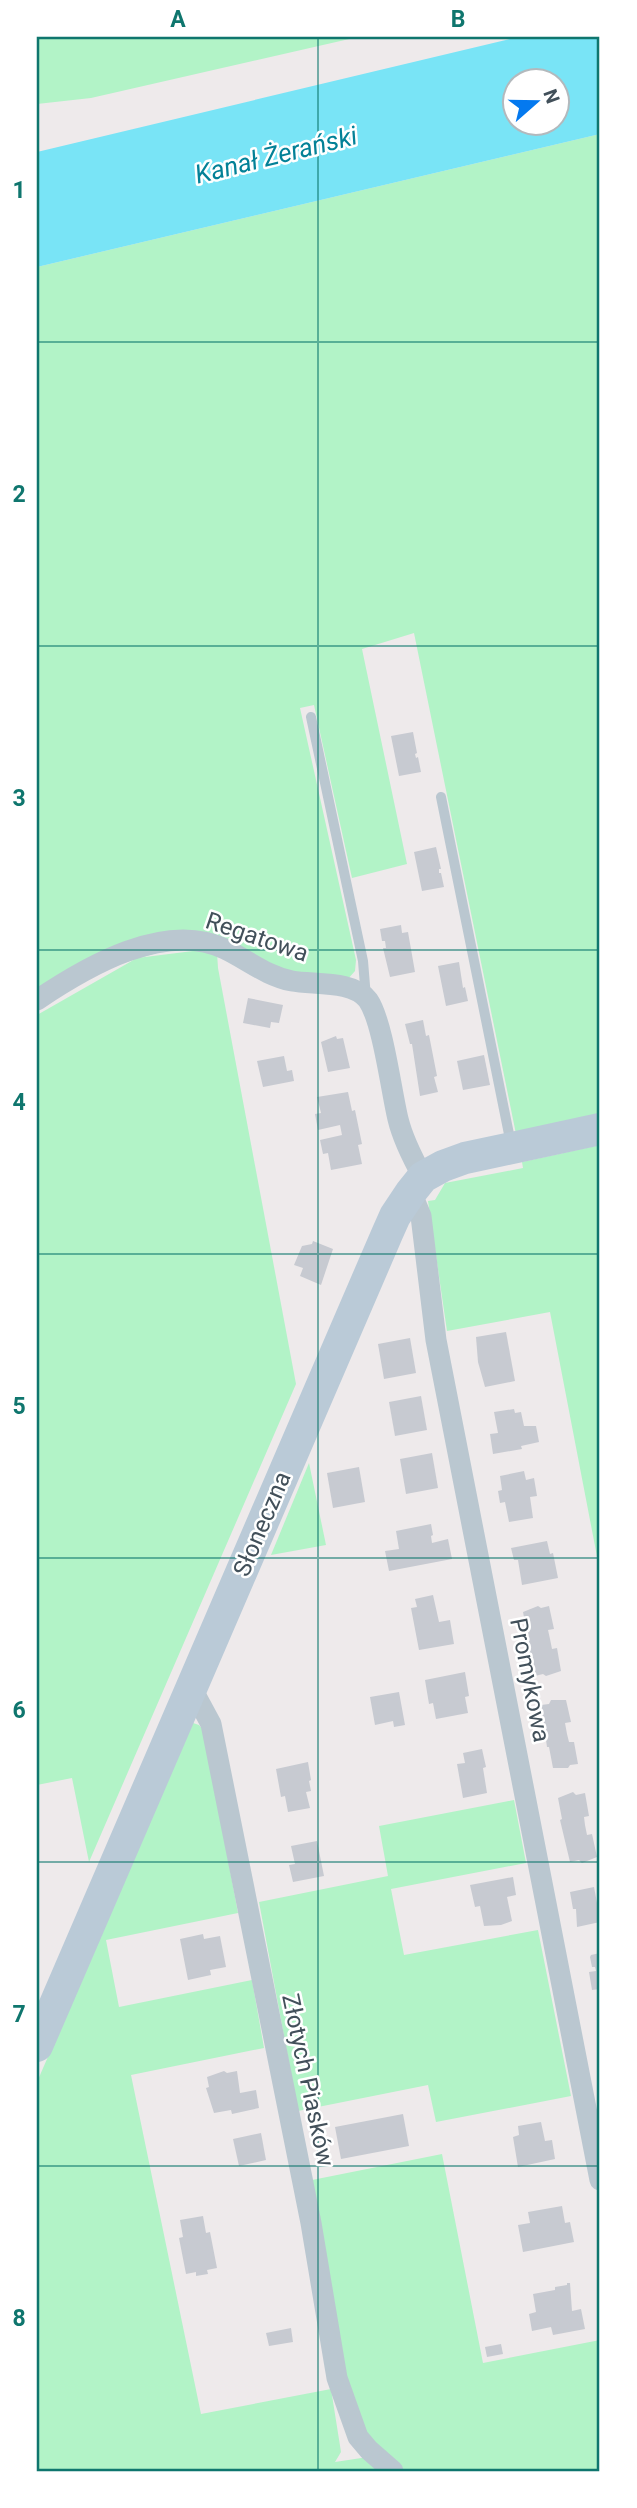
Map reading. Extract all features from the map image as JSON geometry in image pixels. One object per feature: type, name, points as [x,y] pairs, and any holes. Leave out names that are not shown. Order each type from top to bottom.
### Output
[{"type":"street","name":"Regatowa","points":[[37,1000],[80,971],[138,948],[176,941],[224,948],[273,975],[290,981],[344,987],[366,998]]},
{"type":"street","points":[[366,998],[380,1034],[399,1122],[417,1185],[443,1166],[465,1158],[600,1129]]},
{"type":"street","name":"Słoneczna","points":[[37,2046],[381,1247],[395,1216],[417,1185]]},
{"type":"street","name":"Promykowa","points":[[417,1185],[436,1340],[600,2179]]},
{"type":"street","name":"Złotych Piasków","points":[[191,1687],[214,1735],[311,2223],[337,2378],[358,2437],[393,2471]]},
{"type":"lane","points":[[311,717],[363,961],[366,998]]},
{"type":"lane","points":[[441,797],[512,1148]]},
{"type":"green space","points":[[37,37],[358,37],[91,98],[37,104]]},
{"type":"green space","points":[[600,134],[600,1118],[516,1134],[414,633],[362,649],[407,864],[352,878],[314,705],[300,708],[356,960],[355,971],[347,980],[272,968],[210,937],[37,989],[37,267]]},
{"type":"green space","points":[[201,950],[217,953],[296,1384],[89,1862],[72,1778],[37,1785],[37,1015],[137,958]]},
{"type":"green space","points":[[600,1145],[600,1572],[550,1312],[447,1331],[428,1201],[435,1200],[445,1183],[523,1168],[522,1162]]},
{"type":"green space","points":[[309,1463],[326,1545],[271,1555]]},
{"type":"green space","points":[[193,1723],[204,1731],[238,1913],[106,1940],[119,2007],[252,1980],[264,2048],[131,2075],[201,2414],[331,2389],[341,2452],[335,2462],[368,2457],[382,2471],[37,2471],[37,2082]]},
{"type":"green space","points":[[514,1800],[526,1863],[391,1889],[404,1955],[538,1930],[571,2096],[436,2122],[428,2085],[298,2111],[259,1902],[388,1876],[379,1826]]},
{"type":"green space","points":[[442,2154],[483,2363],[600,2340],[600,2471],[401,2471],[361,2431],[343,2373],[312,2180]]},
{"type":"water","name":"Kanał Żerański","points":[[518,37],[600,37],[600,134],[37,267],[37,152]]},
{"type":"building","points":[[413,732],[415,754],[421,772],[399,776],[391,736]]},
{"type":"building","points":[[436,847],[441,869],[439,873],[444,887],[422,891],[414,852]]},
{"type":"building","points":[[401,925],[402,933],[408,932],[415,972],[390,977],[383,948],[386,948],[385,941],[382,941],[380,929]]},
{"type":"building","points":[[459,962],[468,1001],[446,1006],[438,966]]},
{"type":"building","points":[[248,998],[283,1005],[279,1023],[271,1022],[270,1028],[243,1023]]},
{"type":"building","points":[[423,1020],[426,1036],[429,1035],[438,1092],[420,1096],[412,1044],[405,1024]]},
{"type":"building","points":[[336,1036],[337,1039],[343,1038],[350,1068],[328,1072],[321,1042]]},
{"type":"building","points":[[484,1055],[490,1085],[463,1090],[457,1061]]},
{"type":"building","points":[[284,1056],[287,1071],[292,1070],[294,1081],[263,1087],[257,1061]]},
{"type":"building","points":[[348,1092],[362,1144],[358,1145],[362,1164],[331,1170],[328,1153],[323,1154],[320,1140],[342,1135],[340,1125],[318,1130],[315,1114],[321,1113],[317,1097]]},
{"type":"building","points":[[313,1241],[333,1249],[321,1285],[300,1276],[303,1268],[294,1265],[302,1246],[312,1244]]},
{"type":"building","points":[[506,1332],[515,1381],[485,1387],[478,1362],[476,1337]]},
{"type":"building","points":[[410,1338],[416,1373],[384,1379],[378,1344]]},
{"type":"building","points":[[421,1396],[427,1430],[395,1436],[389,1402]]},
{"type":"building","points":[[514,1409],[515,1413],[521,1412],[524,1426],[536,1426],[539,1442],[521,1446],[522,1449],[493,1454],[490,1434],[498,1433],[494,1412]]},
{"type":"building","points":[[432,1453],[438,1488],[406,1494],[400,1459]]},
{"type":"building","points":[[359,1467],[365,1502],[333,1508],[327,1473]]},
{"type":"building","points":[[524,1471],[526,1480],[534,1478],[537,1496],[530,1497],[533,1518],[509,1522],[505,1502],[500,1503],[500,1476]]},
{"type":"building","points":[[431,1524],[432,1543],[448,1539],[452,1559],[389,1571],[385,1551],[399,1549],[396,1531]]},
{"type":"building","points":[[547,1541],[550,1554],[553,1553],[558,1578],[522,1585],[518,1560],[514,1560],[511,1548]]},
{"type":"building","points":[[433,1595],[439,1622],[450,1620],[454,1644],[419,1650],[411,1608],[417,1607],[415,1599]]},
{"type":"building","points":[[538,1606],[549,1606],[554,1629],[548,1630],[552,1649],[557,1648],[561,1671],[546,1676],[535,1676],[525,1633],[523,1612]]},
{"type":"building","points":[[465,1672],[469,1696],[465,1697],[468,1713],[436,1719],[433,1703],[429,1704],[425,1680]]},
{"type":"building","points":[[399,1692],[405,1725],[394,1727],[393,1721],[375,1725],[370,1697]]},
{"type":"building","points":[[551,1700],[566,1700],[571,1722],[565,1723],[567,1734],[569,1742],[574,1742],[578,1764],[568,1768],[553,1768],[547,1747],[541,1705],[549,1704]]},
{"type":"building","points":[[482,1749],[487,1793],[463,1798],[457,1764],[465,1763],[463,1753]]},
{"type":"building","points":[[308,1762],[311,1791],[306,1792],[310,1808],[288,1812],[285,1796],[281,1797],[276,1769]]},
{"type":"building","points":[[573,1792],[576,1795],[585,1793],[589,1816],[584,1817],[585,1825],[587,1835],[592,1834],[597,1857],[582,1863],[579,1860],[570,1862],[560,1820],[558,1798]]},
{"type":"building","points":[[317,1841],[324,1876],[293,1882],[289,1865],[295,1864],[291,1846]]},
{"type":"building","points":[[513,1877],[516,1895],[507,1897],[512,1921],[484,1926],[480,1906],[475,1907],[470,1885]]},
{"type":"building","points":[[594,1887],[597,1903],[600,1903],[600,1922],[577,1927],[576,1909],[573,1909],[570,1892]]},
{"type":"building","points":[[203,1934],[204,1939],[220,1936],[226,1967],[210,1970],[211,1975],[188,1980],[180,1939]]},
{"type":"building","points":[[600,1953],[600,1989],[592,1990],[589,1972],[596,1971],[595,1967],[592,1967],[590,1957]]},
{"type":"building","points":[[224,2071],[237,2071],[240,2093],[256,2090],[259,2108],[232,2114],[231,2110],[214,2113],[206,2088],[209,2087],[207,2077]]},
{"type":"building","points":[[403,2114],[409,2146],[341,2159],[335,2127]]},
{"type":"building","points":[[541,2122],[545,2141],[552,2140],[555,2159],[518,2167],[513,2137],[519,2135],[518,2126]]},
{"type":"building","points":[[261,2133],[266,2160],[239,2166],[233,2139]]},
{"type":"building","points":[[562,2206],[565,2223],[570,2222],[574,2242],[523,2252],[518,2225],[530,2223],[528,2212]]},
{"type":"building","points":[[203,2216],[206,2233],[210,2232],[217,2268],[207,2270],[208,2274],[186,2274],[179,2238],[183,2237],[180,2220]]},
{"type":"building","points":[[570,2283],[572,2311],[581,2309],[585,2329],[553,2335],[551,2327],[532,2331],[529,2314],[536,2312],[533,2294],[555,2290],[555,2287]]},
{"type":"building","points":[[291,2328],[293,2342],[269,2346],[266,2333]]},
{"type":"building","points":[[501,2344],[503,2354],[487,2357],[485,2347]]}]
